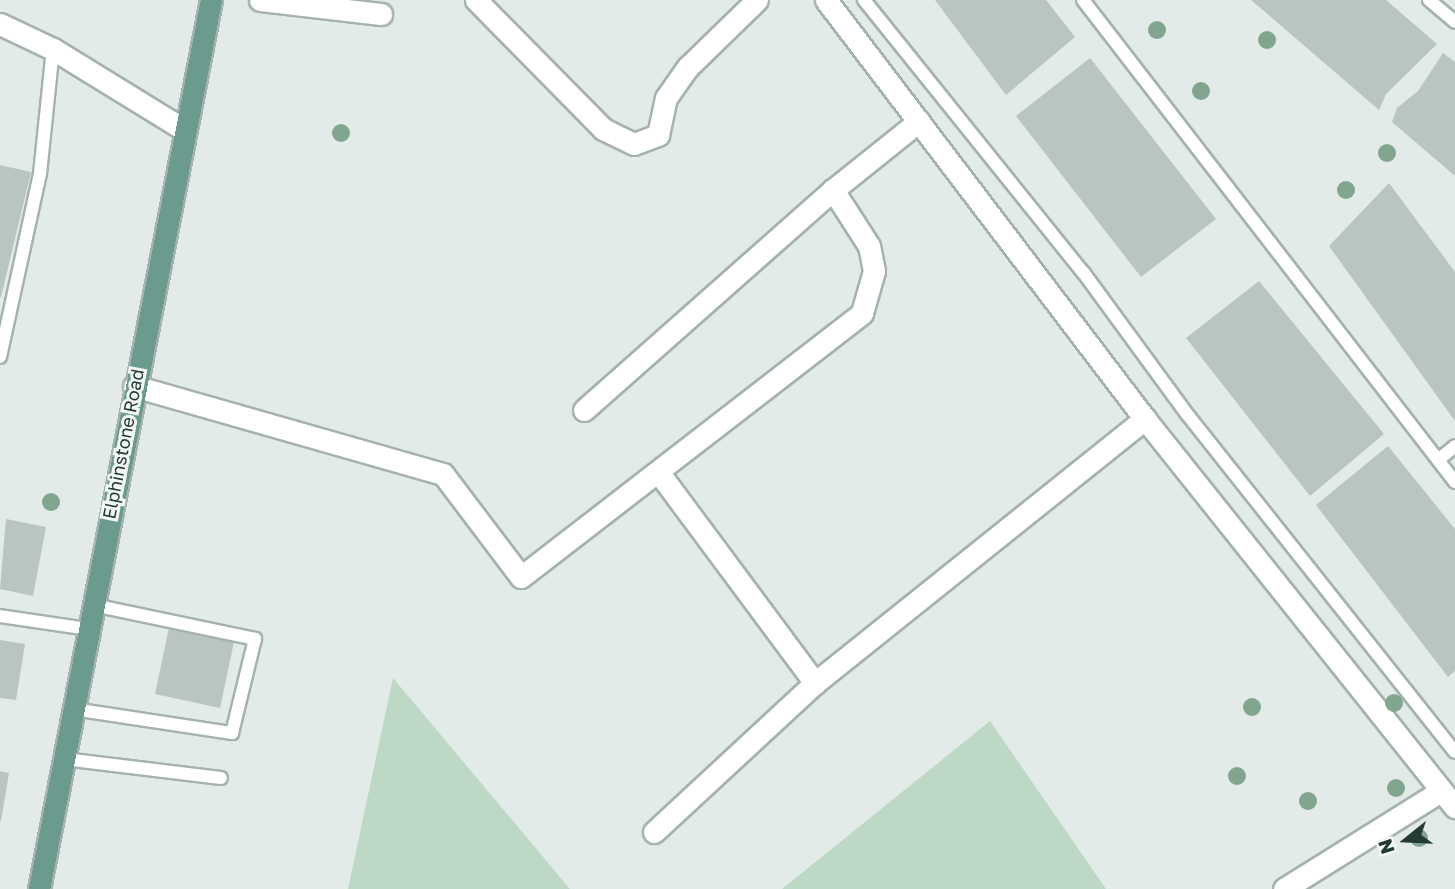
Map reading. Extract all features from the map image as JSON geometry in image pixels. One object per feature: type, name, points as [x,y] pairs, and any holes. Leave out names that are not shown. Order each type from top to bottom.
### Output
[{"type":"main road","name":"Elphinstone Road","points":[[39,889],[183,129],[211,0]]},
{"type":"street","points":[[260,0],[381,13]]},
{"type":"street","points":[[475,0],[603,129],[634,144],[658,135],[666,98],[688,66],[757,0]]},
{"type":"street","points":[[826,0],[1145,419],[1455,808]]},
{"type":"street","points":[[0,24],[53,49],[183,129]]},
{"type":"street","points":[[584,410],[833,190],[919,121]]},
{"type":"street","points":[[134,386],[443,474],[521,577],[659,473],[862,313],[874,271],[869,246],[833,190]]},
{"type":"street","points":[[654,832],[815,683],[1145,419]]},
{"type":"street","points":[[659,473],[815,683]]},
{"type":"street","points":[[1284,889],[1441,791]]},
{"type":"lane","points":[[864,0],[1083,272],[1187,414],[1455,752]]},
{"type":"lane","points":[[1083,0],[1455,482]]},
{"type":"lane","points":[[1429,0],[1455,22]]},
{"type":"lane","points":[[0,357],[40,174],[53,49]]},
{"type":"lane","points":[[1438,460],[1455,446]]},
{"type":"lane","points":[[73,709],[232,733],[255,639],[93,605]]},
{"type":"lane","points":[[0,616],[88,629]]},
{"type":"lane","points":[[64,759],[221,778]]},
{"type":"green space","points":[[393,678],[570,889],[348,889]]},
{"type":"green space","points":[[990,721],[1106,889],[782,889]]},
{"type":"building","points":[[935,0],[1046,0],[1075,37],[1006,95]]},
{"type":"building","points":[[1251,0],[1386,0],[1437,44],[1386,94],[1379,110]]},
{"type":"building","points":[[1443,53],[1455,62],[1455,176],[1392,122],[1397,108],[1418,91]]},
{"type":"building","points":[[1090,58],[1216,219],[1141,277],[1016,116]]},
{"type":"building","points":[[0,165],[31,172],[1,297],[0,297]]},
{"type":"building","points":[[1389,183],[1455,272],[1455,421],[1329,246]]},
{"type":"building","points":[[1259,281],[1384,434],[1310,496],[1186,338]]},
{"type":"building","points":[[1388,446],[1455,529],[1455,671],[1448,677],[1316,505]]},
{"type":"building","points":[[6,519],[46,527],[33,596],[0,589]]},
{"type":"building","points":[[170,623],[235,637],[220,708],[155,694]]},
{"type":"building","points":[[0,640],[25,644],[16,700],[0,698]]},
{"type":"building","points":[[0,771],[9,773],[1,821],[0,821]]}]
